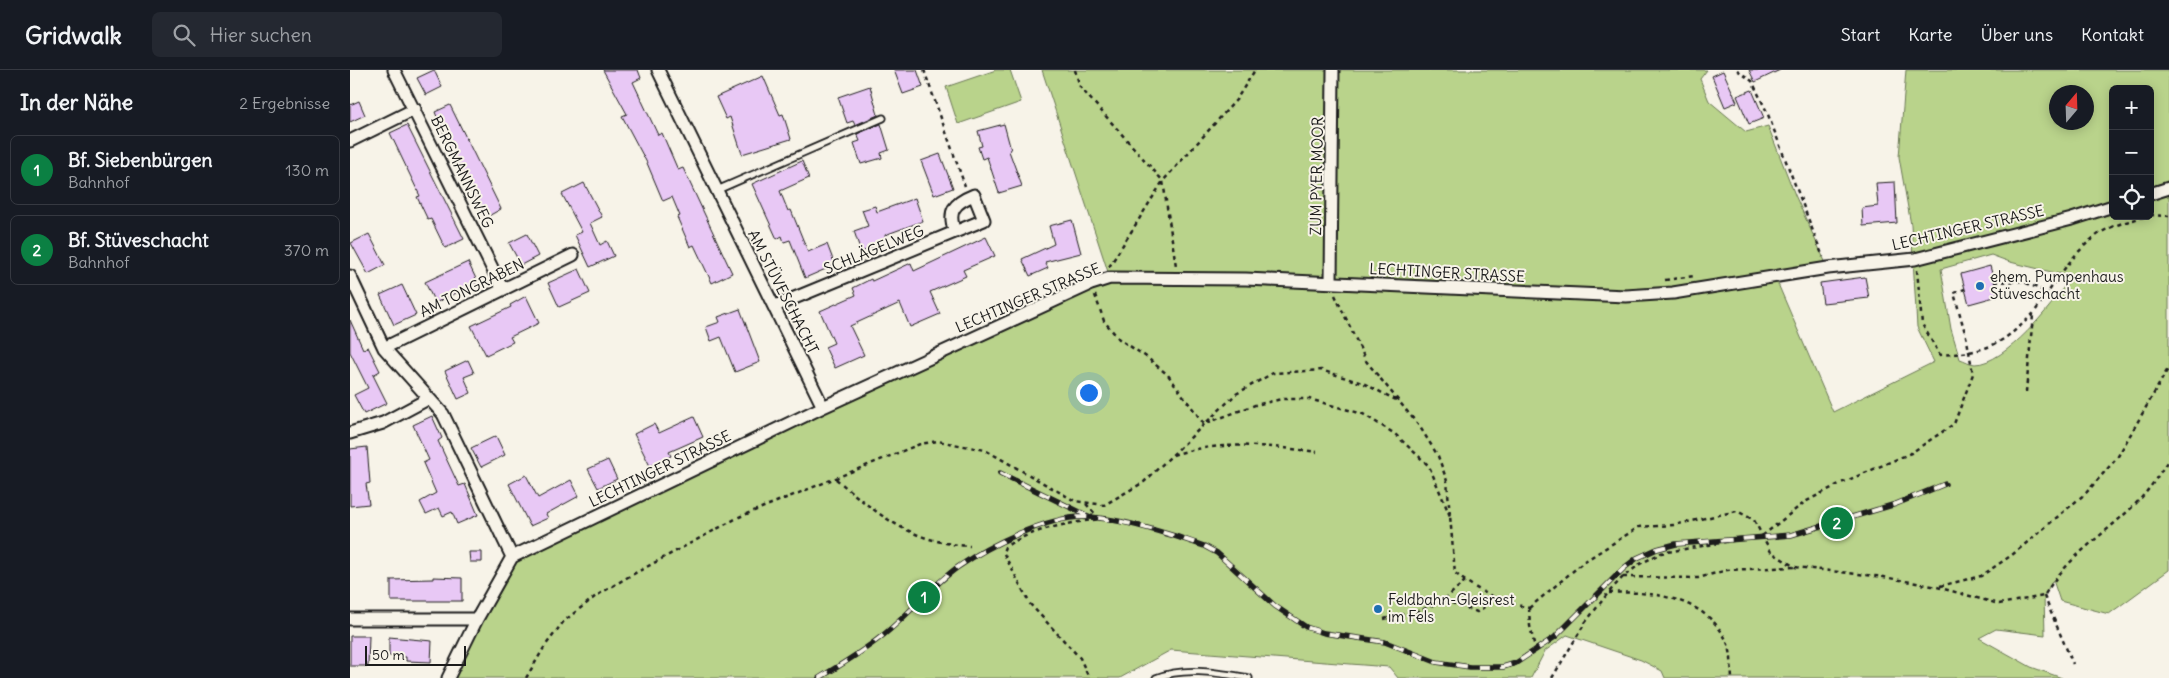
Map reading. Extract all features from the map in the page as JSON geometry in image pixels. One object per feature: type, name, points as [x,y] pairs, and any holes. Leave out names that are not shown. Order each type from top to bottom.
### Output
[{"type":"street","name":"BERGMANNSWEG","points":[[394,70],[415,109],[502,288]]},
{"type":"street","name":"AM STÜVESCHACHT","points":[[658,70],[715,191],[775,306],[823,406]]},
{"type":"street","name":"ZUM PYER MOOR","points":[[1331,282],[1333,70]]},
{"type":"street","points":[[350,141],[415,109]]},
{"type":"street","points":[[2154,193],[2169,188]]},
{"type":"street","name":"SCHLÄGELWEG","points":[[775,306],[984,220],[974,195],[969,197]]},
{"type":"street","points":[[955,232],[950,221],[954,208],[969,197]]},
{"type":"street","name":"LECHTINGER STRASSE","points":[[512,557],[823,406],[1091,284],[1110,278],[1331,282],[1626,296],[1673,293],[1828,268],[1915,259],[2072,220],[2109,207]]},
{"type":"street","name":"AM TONGRABEN","points":[[384,348],[572,255]]},
{"type":"street","points":[[350,276],[384,348],[443,414],[512,557],[477,619],[448,678]]},
{"type":"street","points":[[350,433],[383,423],[428,399]]},
{"type":"street","points":[[350,619],[477,619]]},
{"type":"lane","points":[[715,191],[883,118]]},
{"type":"lane","points":[[1156,678],[1172,671],[1219,673],[1249,678]]},
{"type":"path","points":[[924,70],[969,197]]},
{"type":"path","points":[[1075,70],[1080,87],[1163,181],[1178,278]]},
{"type":"path","points":[[1117,269],[1107,269],[1163,181],[1236,100],[1255,70]]},
{"type":"path","points":[[1737,70],[1752,81],[1767,112],[1828,268]]},
{"type":"path","points":[[2154,215],[2169,216]]},
{"type":"path","points":[[1915,259],[1922,324],[1940,355],[1970,353],[2003,341],[2033,314],[2076,256],[2097,235],[2132,220]]},
{"type":"path","points":[[1813,258],[1832,256]]},
{"type":"path","points":[[1656,281],[1696,276]]},
{"type":"path","points":[[1994,282],[2000,280],[2022,281],[2048,293]]},
{"type":"path","points":[[1331,282],[1331,288],[1366,361],[1420,428],[1438,456],[1447,481],[1455,573],[1496,599],[1529,608]]},
{"type":"path","points":[[1091,284],[1104,321],[1119,339],[1146,356],[1168,375],[1204,424]]},
{"type":"path","points":[[1552,678],[1585,623],[1608,593],[1623,577],[1640,564],[1661,553],[1762,536],[1806,502],[1839,484],[1911,453],[1954,424],[1973,374],[1967,340],[1954,293],[1965,290]]},
{"type":"path","points":[[2026,392],[2033,314]]},
{"type":"path","points":[[1937,586],[1981,576],[2012,555],[2086,493],[2117,458],[2169,367]]},
{"type":"path","points":[[526,678],[545,646],[564,621],[596,596],[683,546],[739,517],[920,444],[938,440],[985,450],[1075,501],[1086,504],[1104,504],[1144,482],[1236,394],[1273,373],[1321,370],[1365,384],[1396,400]]},
{"type":"path","points":[[1204,424],[1255,405],[1282,399],[1310,399],[1363,414],[1395,434],[1429,466],[1450,516]]},
{"type":"path","points":[[1172,455],[1189,450],[1214,447],[1267,446],[1317,452]]},
{"type":"path","points":[[2044,596],[2053,580],[2074,556],[2142,496],[2169,459]]},
{"type":"path","points":[[836,479],[874,511],[922,538],[946,545],[970,546]]},
{"type":"path","points":[[1086,504],[1100,519],[1030,535],[1005,547],[1003,552],[1030,604],[1080,658],[1089,678]]},
{"type":"path","points":[[1529,608],[1585,561],[1639,527],[1674,525],[1737,511],[1754,520],[1772,552],[1795,567]]},
{"type":"path","points":[[1623,577],[1698,578],[1727,570],[1795,567],[1833,569],[1937,586],[1999,604],[2044,596]]},
{"type":"path","points":[[1384,619],[1422,610],[1444,600],[1465,581]]},
{"type":"path","points":[[1608,593],[1625,592],[1674,598],[1704,611],[1716,625],[1729,647],[1732,678]]},
{"type":"path","points":[[2044,596],[2073,664]]},
{"type":"path","points":[[1444,600],[1477,612],[1496,599]]},
{"type":"path","points":[[1529,608],[1534,648]]},
{"type":"green space","points":[[996,70],[1010,70],[1021,102],[958,124],[946,87]]},
{"type":"green space","points":[[1042,70],[1707,70],[1700,79],[1709,101],[1746,132],[1768,126],[1795,195],[1828,268],[1775,277],[1833,412],[1934,362],[1917,327],[1911,225],[1899,157],[1906,70],[2169,70],[2169,570],[2109,614],[2060,601],[2053,580],[2044,596],[2045,635],[1996,629],[1979,638],[2031,667],[2062,678],[1665,678],[1662,671],[1641,660],[1567,635],[1545,651],[1531,678],[1398,678],[1389,667],[1171,650],[1120,678],[448,678],[512,557],[1110,278]],"holes":[[[1991,255],[2010,262],[2064,275],[2067,282],[2040,318],[2014,344],[1987,361],[1973,364],[1960,359],[1951,329],[1941,269]]]},
{"type":"building","points":[[434,70],[442,87],[426,95],[417,78]]},
{"type":"building","points":[[603,70],[638,70],[641,78],[633,82],[658,135],[662,133],[678,170],[683,168],[732,273],[712,283],[694,245],[690,247],[677,217],[680,216],[672,197],[663,201],[647,163],[622,116],[627,114]]},
{"type":"building","points":[[894,70],[917,70],[923,87],[903,94]]},
{"type":"building","points":[[1749,70],[1780,70],[1755,82]]},
{"type":"building","points":[[1723,71],[1737,102],[1725,107],[1712,76]]},
{"type":"building","points":[[763,76],[780,115],[783,114],[791,139],[742,154],[730,117],[726,119],[716,97]]},
{"type":"building","points":[[870,86],[878,115],[855,125],[853,121],[847,123],[838,97]]},
{"type":"building","points":[[1752,90],[1764,118],[1749,124],[1737,96]]},
{"type":"building","points":[[359,101],[365,115],[350,122],[350,105]]},
{"type":"building","points":[[450,105],[501,209],[485,218],[458,167],[435,112]]},
{"type":"building","points":[[881,124],[889,150],[881,153],[882,158],[861,164],[854,143],[860,141],[857,134]]},
{"type":"building","points":[[1004,124],[1011,150],[1009,151],[1022,186],[999,193],[987,157],[982,159],[978,147],[982,146],[978,131]]},
{"type":"building","points":[[407,125],[464,239],[445,248],[431,219],[428,220],[417,197],[420,196],[390,133]]},
{"type":"building","points":[[940,154],[953,188],[934,195],[921,161]]},
{"type":"building","points":[[802,161],[809,178],[780,191],[788,211],[791,210],[808,252],[827,244],[835,265],[805,278],[790,240],[784,242],[782,236],[777,239],[752,184]]},
{"type":"building","points":[[1895,182],[1897,223],[1863,226],[1862,208],[1878,206],[1876,183]]},
{"type":"building","points":[[584,183],[602,217],[590,223],[600,245],[607,241],[614,256],[590,267],[575,235],[582,232],[562,194]]},
{"type":"building","points":[[915,198],[923,221],[885,235],[887,243],[861,252],[854,231],[868,226],[862,210],[875,206],[877,212]]},
{"type":"building","points":[[1072,220],[1081,253],[1045,262],[1048,268],[1030,276],[1022,259],[1054,244],[1049,226]]},
{"type":"building","points":[[369,234],[385,265],[368,274],[351,243]]},
{"type":"building","points":[[527,234],[538,256],[521,265],[509,243]]},
{"type":"building","points":[[986,237],[995,256],[963,270],[966,276],[930,292],[940,314],[910,327],[900,303],[850,326],[864,355],[835,368],[825,347],[834,343],[820,311],[856,295],[853,288],[871,279],[872,281],[911,263],[914,271]]},
{"type":"building","points":[[468,262],[478,283],[435,303],[425,282]]},
{"type":"building","name":"ehem. Pumpenhaus Stüveschacht","points":[[1990,266],[1998,296],[1969,304],[1961,274]]},
{"type":"building","points":[[579,269],[590,293],[559,307],[548,283]]},
{"type":"building","points":[[1865,277],[1869,298],[1823,303],[1820,283]]},
{"type":"building","points":[[402,285],[416,315],[394,325],[380,295]]},
{"type":"building","points":[[526,296],[539,323],[510,337],[513,342],[486,355],[471,326],[511,307],[510,305]]},
{"type":"building","points":[[740,309],[760,362],[735,372],[721,337],[711,341],[706,327],[720,322],[718,317]]},
{"type":"building","points":[[350,320],[363,349],[368,347],[380,371],[373,375],[387,403],[364,414],[354,395],[368,388],[350,352]]},
{"type":"building","points":[[468,360],[474,373],[464,377],[471,393],[458,399],[445,371]]},
{"type":"building","points":[[432,416],[442,438],[438,441],[459,486],[465,484],[478,515],[457,524],[452,512],[443,516],[439,508],[426,514],[420,502],[436,493],[423,463],[429,460],[413,425]]},
{"type":"building","points":[[694,417],[703,437],[669,452],[671,456],[650,466],[634,434],[654,424],[659,433]]},
{"type":"building","points":[[496,436],[505,455],[481,467],[471,448]]},
{"type":"building","points":[[367,447],[370,483],[366,484],[369,504],[350,506],[350,449]]},
{"type":"building","points":[[608,460],[617,479],[598,488],[588,469]]},
{"type":"building","points":[[526,475],[538,498],[571,480],[579,496],[546,514],[548,518],[530,526],[509,484]]},
{"type":"building","points":[[469,552],[482,552],[482,562],[470,562]]},
{"type":"building","points":[[433,577],[462,578],[462,601],[391,601],[391,580],[433,579]]},
{"type":"building","points":[[350,636],[369,636],[368,666],[350,666]]},
{"type":"building","points":[[389,637],[432,641],[431,662],[406,661],[406,657],[389,656]]},
{"type":"railway","points":[[1000,473],[1086,515]]},
{"type":"railway","points":[[819,678],[882,636],[938,583],[958,567],[985,550],[1020,533],[1037,526],[1072,518],[1087,517],[1115,520],[1162,532],[1204,546],[1217,553],[1275,606],[1306,627],[1324,633],[1385,642],[1436,662],[1470,667],[1503,667],[1516,663],[1555,637],[1624,568],[1637,558],[1657,549],[1676,544],[1791,535],[1896,504],[1945,484]]},
{"type":"place","name":"ehem. Pumpenhaus Stüveschacht","points":[[1980,286]]},
{"type":"place","name":"Bf. Stüveschacht","points":[[1837,523]]},
{"type":"place","name":"Bf. Siebenbürgen","points":[[924,597]]},
{"type":"place","name":"Feldbahn-Gleisrest im Fels","points":[[1378,609]]}]
